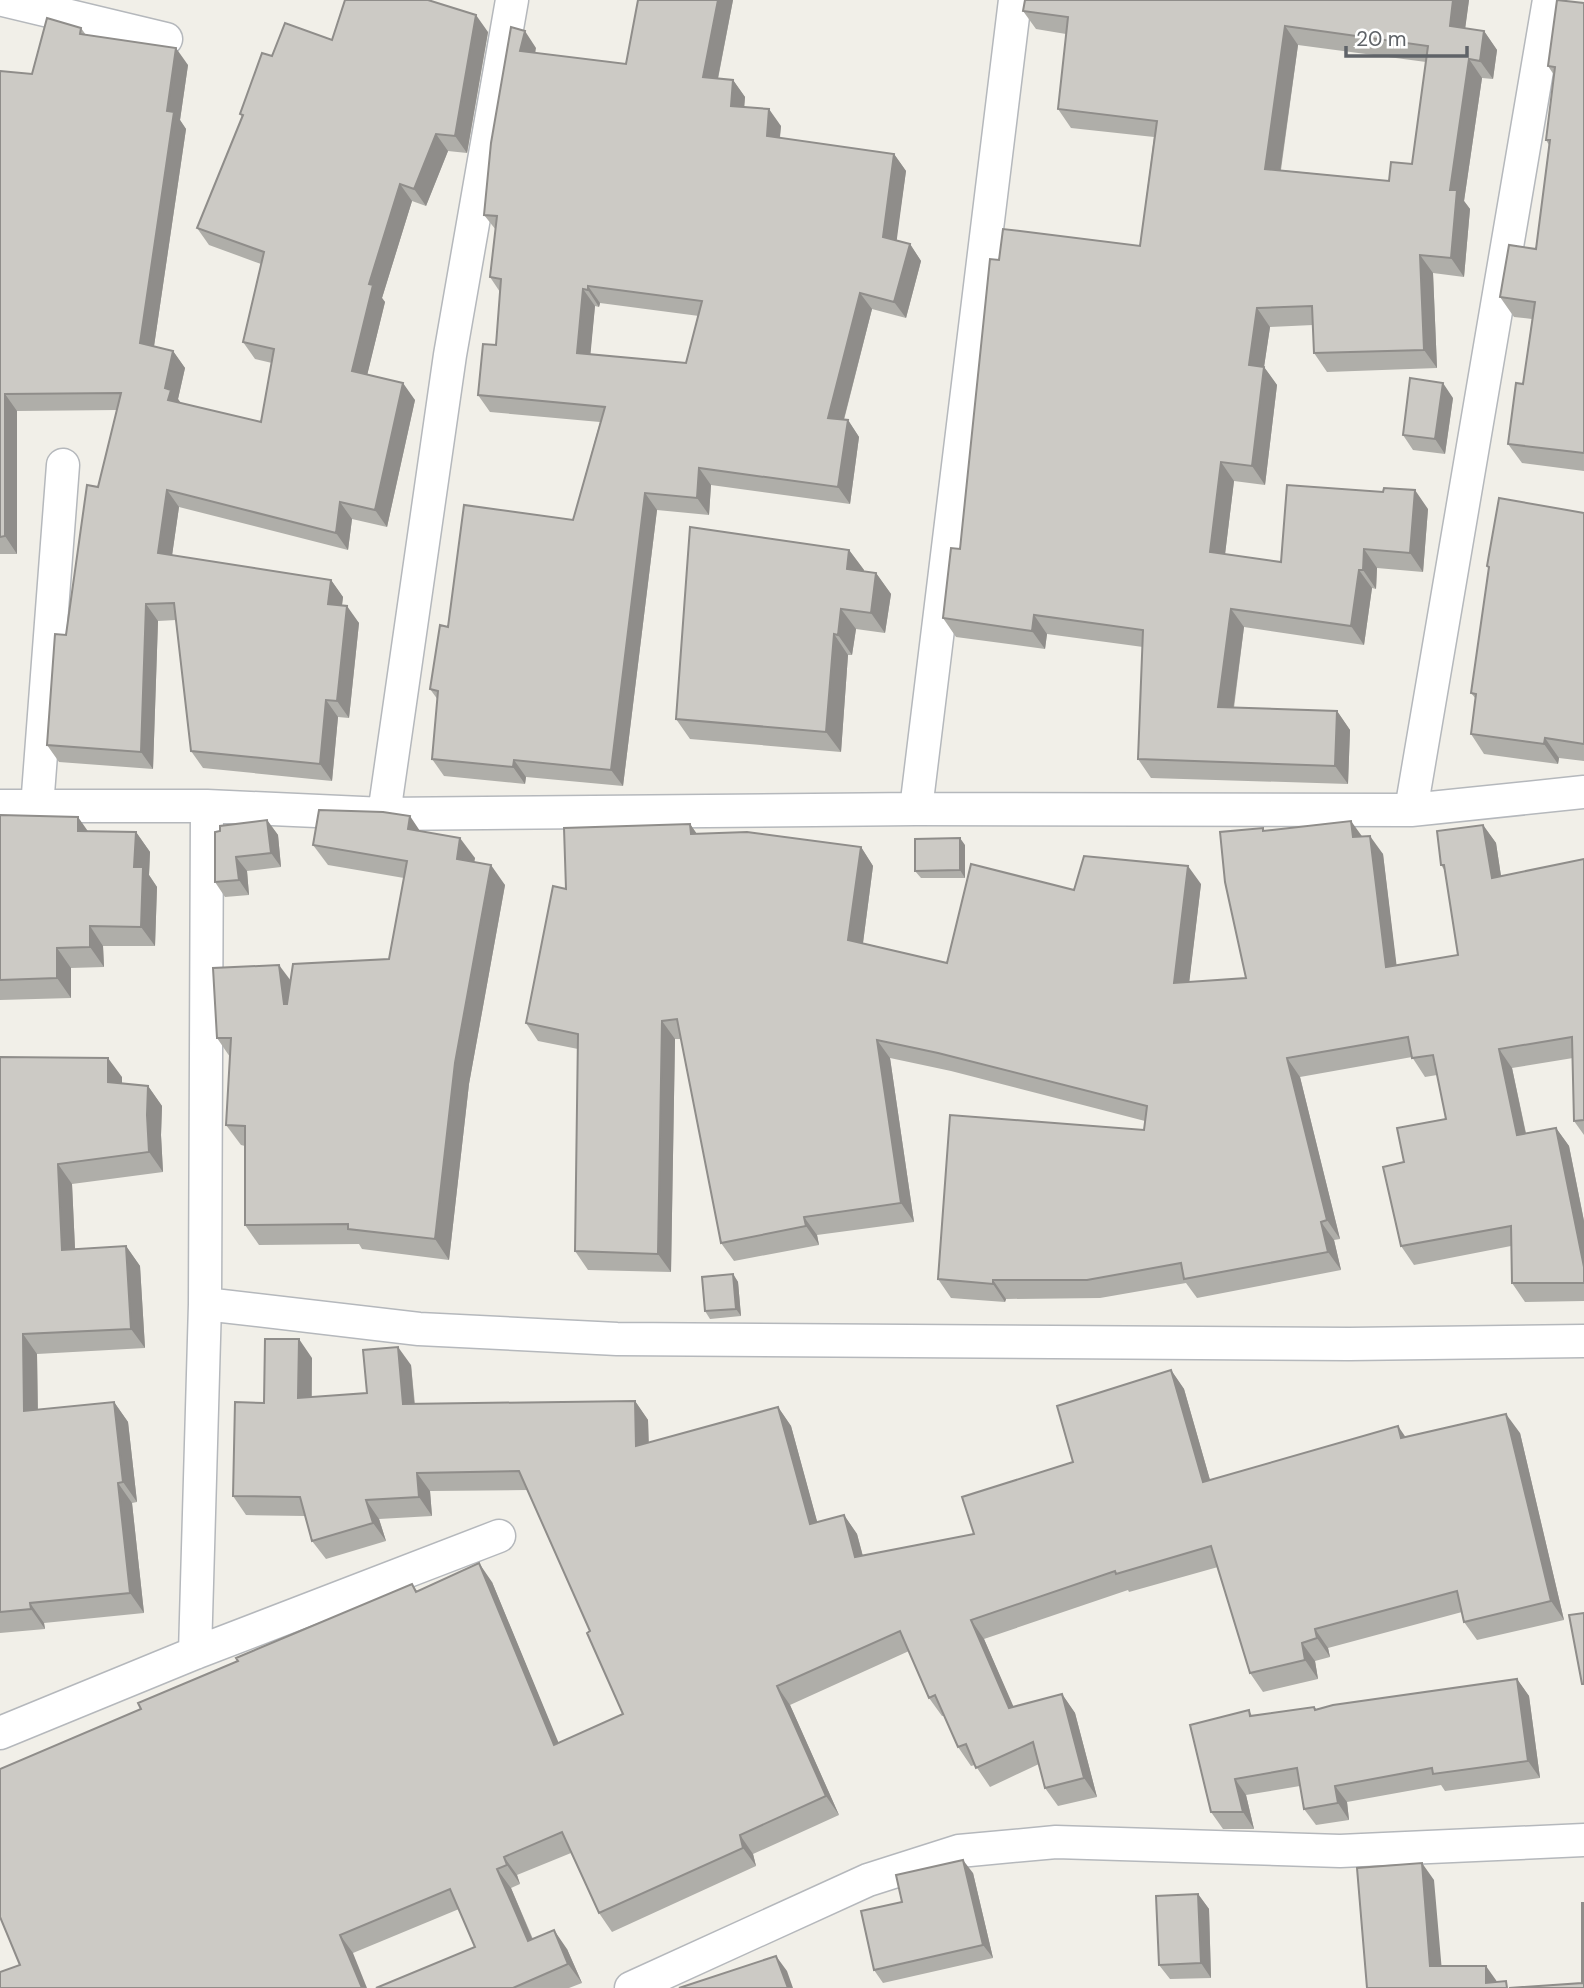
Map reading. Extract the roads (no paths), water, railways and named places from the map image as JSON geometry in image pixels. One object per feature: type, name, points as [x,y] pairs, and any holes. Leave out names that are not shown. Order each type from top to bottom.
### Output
[{"type":"street","points":[[3,0],[166,39]]},
{"type":"street","points":[[384,814],[450,355],[512,0]]},
{"type":"street","points":[[916,809],[1015,0]]},
{"type":"street","points":[[1411,810],[1549,0]]},
{"type":"street","points":[[37,807],[62,465]]},
{"type":"street","points":[[0,806],[207,806],[384,814],[916,809],[1411,810],[1584,792]]},
{"type":"street","points":[[195,1653],[205,1304],[207,806]]},
{"type":"street","points":[[205,1304],[419,1329],[617,1339],[1349,1345],[1584,1341]]},
{"type":"street","points":[[0,1733],[195,1653],[499,1536]]},
{"type":"street","points":[[631,1988],[869,1880],[959,1851],[1056,1842],[1340,1851],[1584,1840]]}]
